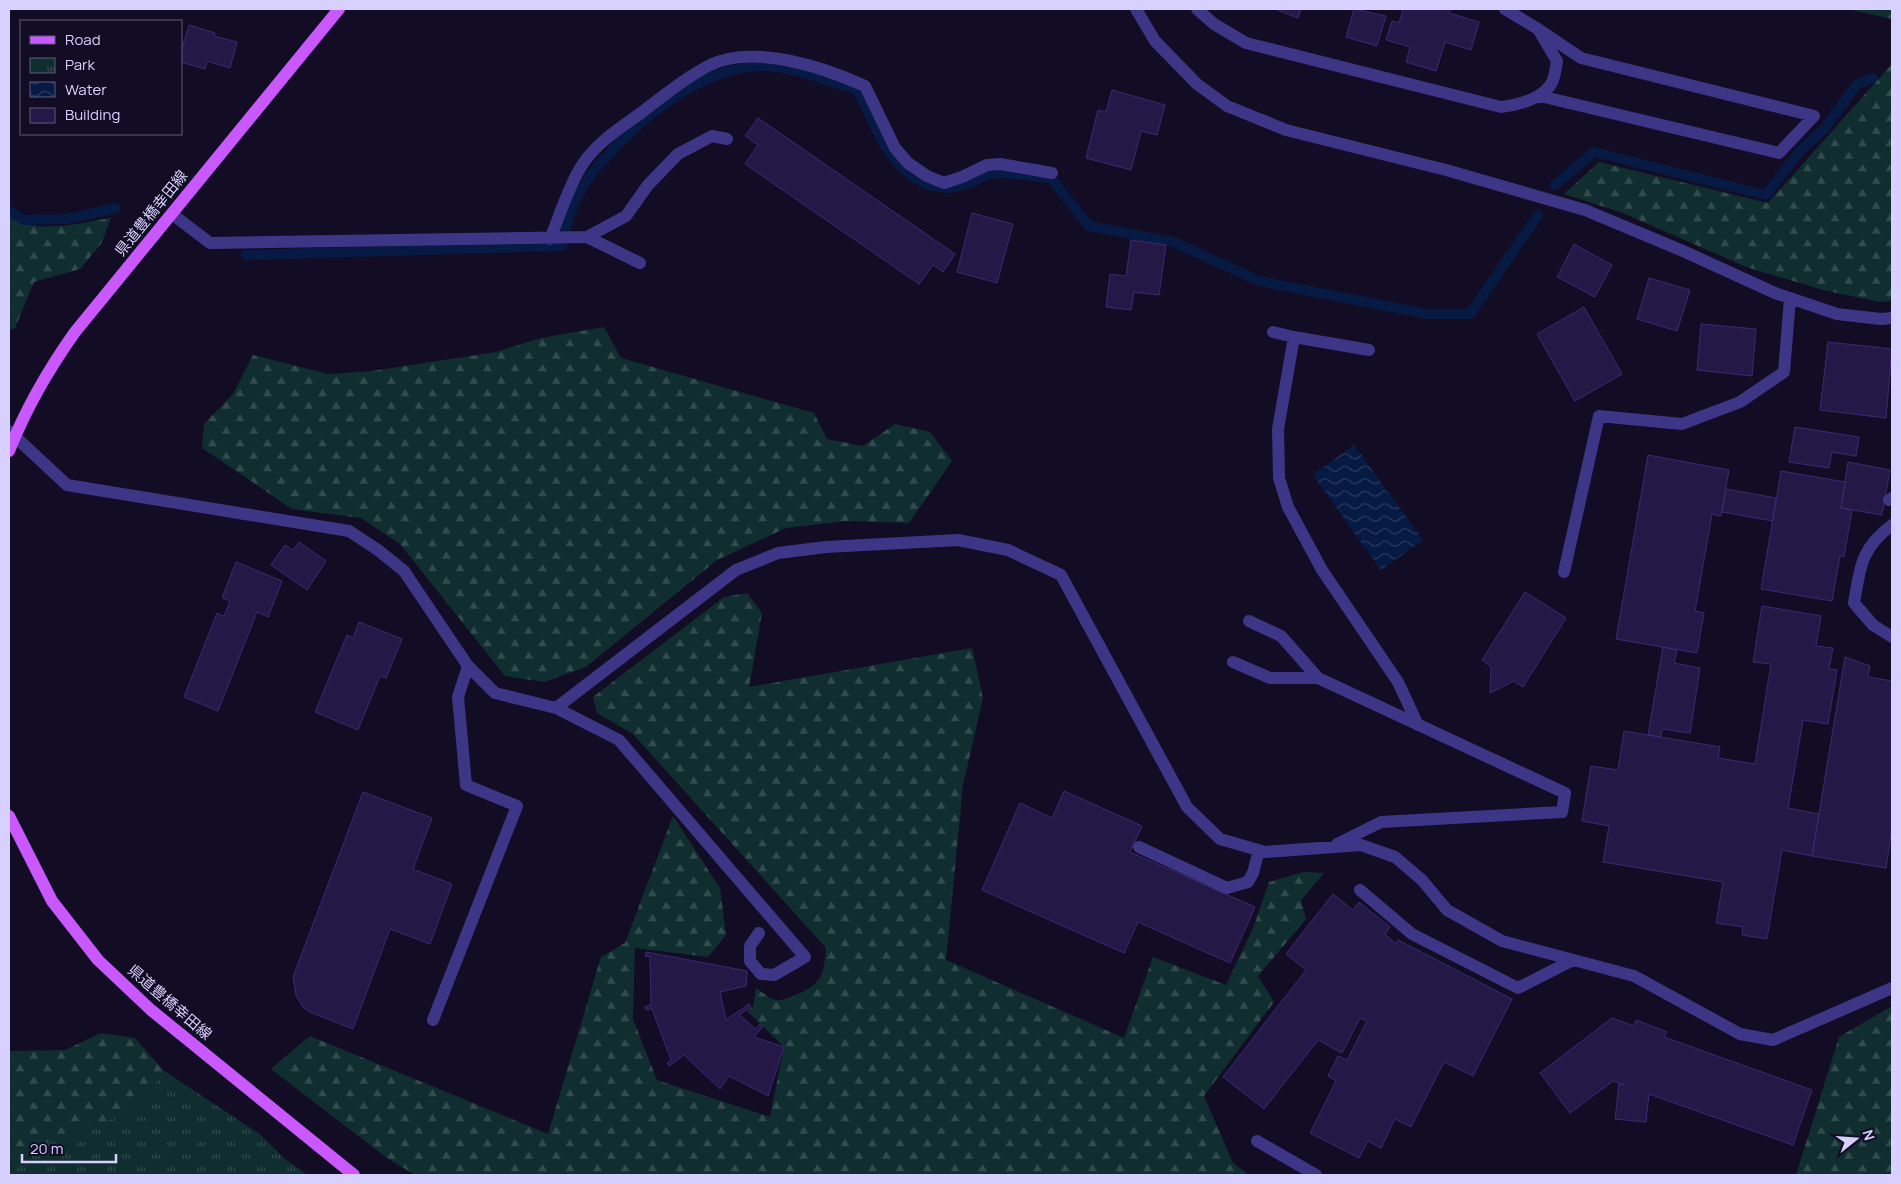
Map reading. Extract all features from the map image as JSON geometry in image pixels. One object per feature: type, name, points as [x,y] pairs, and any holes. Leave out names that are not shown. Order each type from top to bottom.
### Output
[{"type":"main road","name":"県道豊橋幸田線","points":[[9,451],[12,434],[49,369],[75,332],[339,9]]},
{"type":"main road","name":"県道豊橋幸田線","points":[[9,816],[52,901],[98,960],[152,1010],[354,1175]]},
{"type":"street","points":[[1136,9],[1156,41],[1198,84],[1227,106],[1286,130],[1446,170],[1586,210],[1790,298],[1837,314],[1881,319],[1892,318]]},
{"type":"street","points":[[1197,9],[1214,24],[1246,43],[1502,107],[1512,106],[1540,96],[1552,82],[1557,61],[1538,29]]},
{"type":"street","points":[[1505,9],[1582,58],[1814,116],[1779,153],[1540,96]]},
{"type":"street","points":[[554,239],[580,167],[600,144],[685,80],[712,64],[747,56],[774,58],[830,71],[865,86],[895,148],[908,162],[927,176],[944,182],[962,177],[987,165],[1000,164],[1052,172]]},
{"type":"street","points":[[172,214],[210,243],[587,237],[626,216],[648,184],[678,154],[712,136],[727,139]]},
{"type":"street","points":[[587,237],[640,263]]},
{"type":"street","points":[[1564,572],[1599,416],[1682,424],[1740,402],[1784,372],[1790,298]]},
{"type":"street","points":[[1273,332],[1369,350]]},
{"type":"street","points":[[1294,337],[1278,429],[1279,478],[1288,507],[1322,570],[1398,682],[1418,725]]},
{"type":"street","points":[[12,434],[67,486],[349,531],[378,550],[404,571],[468,666],[494,693],[556,708],[619,740],[805,957],[774,975],[761,974],[750,961],[750,946],[759,933]]},
{"type":"street","points":[[1892,525],[1875,538],[1861,565],[1854,603],[1872,625],[1892,636]]},
{"type":"street","points":[[556,708],[736,570],[778,553],[826,547],[958,540],[1008,550],[1061,576],[1187,807],[1220,838],[1265,852],[1362,844],[1395,857],[1422,880],[1447,910],[1502,941],[1634,976],[1740,1034],[1773,1040],[1892,988]]},
{"type":"street","points":[[1248,621],[1281,636],[1318,678],[1565,793],[1562,812],[1381,822],[1333,847]]},
{"type":"street","points":[[1233,662],[1270,678],[1318,678]]},
{"type":"street","points":[[434,1020],[517,806],[466,785],[458,697],[468,666]]},
{"type":"street","points":[[1139,847],[1227,888],[1248,882],[1253,873],[1259,850]]},
{"type":"street","points":[[1360,890],[1412,934],[1518,988],[1573,960]]},
{"type":"street","points":[[1258,1141],[1316,1175]]},
{"type":"green space","points":[[1848,9],[1892,9],[1892,19]]},
{"type":"green space","points":[[1892,64],[1892,301],[1880,302],[1823,290],[1746,267],[1623,213],[1564,194],[1599,162],[1768,203]]},
{"type":"green space","points":[[9,217],[21,222],[46,227],[72,225],[111,218],[101,244],[80,269],[34,282],[15,328],[9,330]]},
{"type":"green space","points":[[604,327],[621,358],[814,413],[827,439],[863,446],[895,424],[930,432],[952,461],[909,523],[847,521],[786,528],[717,560],[586,667],[544,682],[505,676],[400,544],[361,518],[292,509],[202,448],[204,424],[233,394],[253,355],[328,374],[372,371],[496,352],[541,338]]},
{"type":"green space","points":[[747,593],[762,613],[749,687],[972,648],[983,698],[963,785],[946,960],[1124,1038],[1153,957],[1226,985],[1254,926],[1269,882],[1303,872],[1324,873],[1301,900],[1306,919],[1258,976],[1274,1002],[1204,1096],[1233,1163],[1249,1175],[415,1175],[387,1158],[271,1069],[310,1036],[548,1134],[601,957],[625,943],[673,816],[720,888],[726,935],[708,957],[635,948],[633,1019],[657,1080],[770,1117],[784,1047],[747,1011],[753,1007],[756,988],[773,999],[783,1000],[811,987],[820,978],[822,973],[826,948],[633,734],[597,713],[593,697],[724,597]]},
{"type":"green space","points":[[1892,1006],[1892,1175],[1796,1175],[1839,1037]]},
{"type":"green space","points":[[101,1033],[135,1038],[164,1071],[212,1104],[54,1175],[9,1165],[9,1051],[65,1050]]},
{"type":"green space","points":[[164,1071],[260,1134],[286,1160],[308,1175],[9,1175],[9,1150],[47,1142],[136,1111]]},
{"type":"water","points":[[1354,445],[1423,540],[1381,570],[1313,475]]},
{"type":"building","points":[[1275,9],[1301,9],[1298,18]]},
{"type":"building","points":[[1354,9],[1386,16],[1377,46],[1346,37]]},
{"type":"building","points":[[1403,9],[1451,9],[1449,13],[1479,22],[1471,50],[1445,42],[1436,71],[1406,62],[1410,47],[1386,40],[1392,21],[1399,23]]},
{"type":"building","points":[[189,25],[215,33],[214,36],[237,42],[230,68],[207,61],[205,69],[182,62],[182,49]]},
{"type":"building","points":[[1112,90],[1165,105],[1157,135],[1141,131],[1131,170],[1086,158],[1098,110],[1106,112]]},
{"type":"building","points":[[758,118],[955,254],[943,272],[933,265],[919,284],[745,164],[758,145],[745,136]]},
{"type":"building","points":[[972,213],[1013,224],[997,283],[957,272]]},
{"type":"building","points":[[1131,240],[1166,245],[1159,295],[1134,292],[1131,310],[1106,307],[1110,274],[1126,276]]},
{"type":"building","points":[[1574,244],[1612,265],[1595,297],[1557,277]]},
{"type":"building","points":[[1649,278],[1690,290],[1677,331],[1637,319]]},
{"type":"building","points":[[1584,307],[1622,374],[1575,401],[1537,334]]},
{"type":"building","points":[[1701,324],[1756,329],[1752,376],[1697,370]]},
{"type":"building","points":[[1828,342],[1892,349],[1886,418],[1820,410]]},
{"type":"building","points":[[1795,427],[1859,437],[1856,456],[1832,452],[1829,468],[1789,462]]},
{"type":"building","points":[[1648,455],[1729,470],[1721,516],[1712,514],[1695,611],[1704,613],[1697,653],[1616,639]]},
{"type":"building","points":[[1848,462],[1890,470],[1882,515],[1841,508]]},
{"type":"building","points":[[1781,471],[1845,482],[1841,508],[1852,510],[1844,557],[1840,556],[1832,601],[1761,589]]},
{"type":"building","points":[[1726,489],[1776,498],[1773,521],[1722,512]]},
{"type":"building","points":[[299,542],[326,561],[307,590],[271,565],[285,545],[293,550]]},
{"type":"building","points":[[236,562],[282,581],[268,617],[257,612],[218,711],[184,697],[217,613],[224,616],[230,601],[222,598]]},
{"type":"building","points":[[1525,592],[1566,618],[1523,687],[1514,681],[1490,693],[1491,667],[1482,660]]},
{"type":"building","points":[[1762,606],[1821,616],[1816,646],[1833,648],[1829,669],[1837,670],[1828,724],[1803,720],[1788,808],[1819,814],[1812,856],[1782,850],[1767,939],[1742,935],[1743,927],[1716,923],[1723,882],[1603,862],[1609,826],[1582,821],[1591,766],[1618,770],[1624,731],[1720,747],[1718,758],[1755,764],[1771,664],[1753,662]]},
{"type":"building","points":[[359,622],[402,639],[386,678],[380,676],[358,730],[315,712],[347,635],[353,638]]},
{"type":"building","points":[[1663,647],[1677,650],[1674,663],[1700,668],[1690,733],[1662,729],[1661,737],[1648,735]]},
{"type":"building","points":[[1845,657],[1870,666],[1868,677],[1892,681],[1892,828],[1886,868],[1812,856]]},
{"type":"building","points":[[1064,791],[1142,826],[1130,852],[1255,907],[1230,963],[1138,922],[1124,953],[982,890],[1020,803],[1052,818]]},
{"type":"building","points":[[363,792],[432,818],[413,869],[452,884],[430,944],[390,929],[353,1029],[310,1012],[303,1007],[296,995],[293,977]]},
{"type":"building","points":[[1333,894],[1353,910],[1359,902],[1390,927],[1385,934],[1396,944],[1398,940],[1512,999],[1473,1076],[1444,1062],[1411,1127],[1395,1119],[1381,1148],[1368,1141],[1359,1158],[1310,1133],[1336,1081],[1328,1076],[1338,1056],[1347,1060],[1367,1021],[1360,1018],[1342,1053],[1318,1040],[1264,1109],[1223,1077],[1306,970],[1286,954]]},
{"type":"building","points":[[646,952],[747,971],[746,986],[720,992],[726,1020],[749,1004],[751,1007],[739,1015],[756,1029],[760,1024],[763,1026],[754,1037],[784,1047],[768,1096],[729,1076],[720,1089],[684,1055],[669,1066],[667,1063],[671,1060],[652,1009],[646,1010],[645,1007],[651,1005],[650,957],[645,956]]},
{"type":"building","points":[[1612,1018],[1634,1026],[1636,1020],[1667,1032],[1664,1037],[1812,1090],[1793,1145],[1649,1094],[1646,1122],[1615,1119],[1619,1084],[1624,1085],[1613,1081],[1570,1113],[1540,1073]]},
{"type":"waterway","points":[[246,255],[562,246],[570,214],[584,185],[597,167],[629,133],[648,116],[690,88],[735,69],[758,66],[783,68],[857,90],[892,156],[909,174],[929,185],[953,187],[995,173],[1051,178],[1089,226],[1174,242],[1259,281],[1427,314],[1470,314],[1538,215]]},
{"type":"waterway","points":[[1555,185],[1594,152],[1766,195],[1799,152],[1824,129],[1857,84],[1873,78]]},
{"type":"waterway","points":[[9,211],[24,220],[67,219],[116,208]]}]
